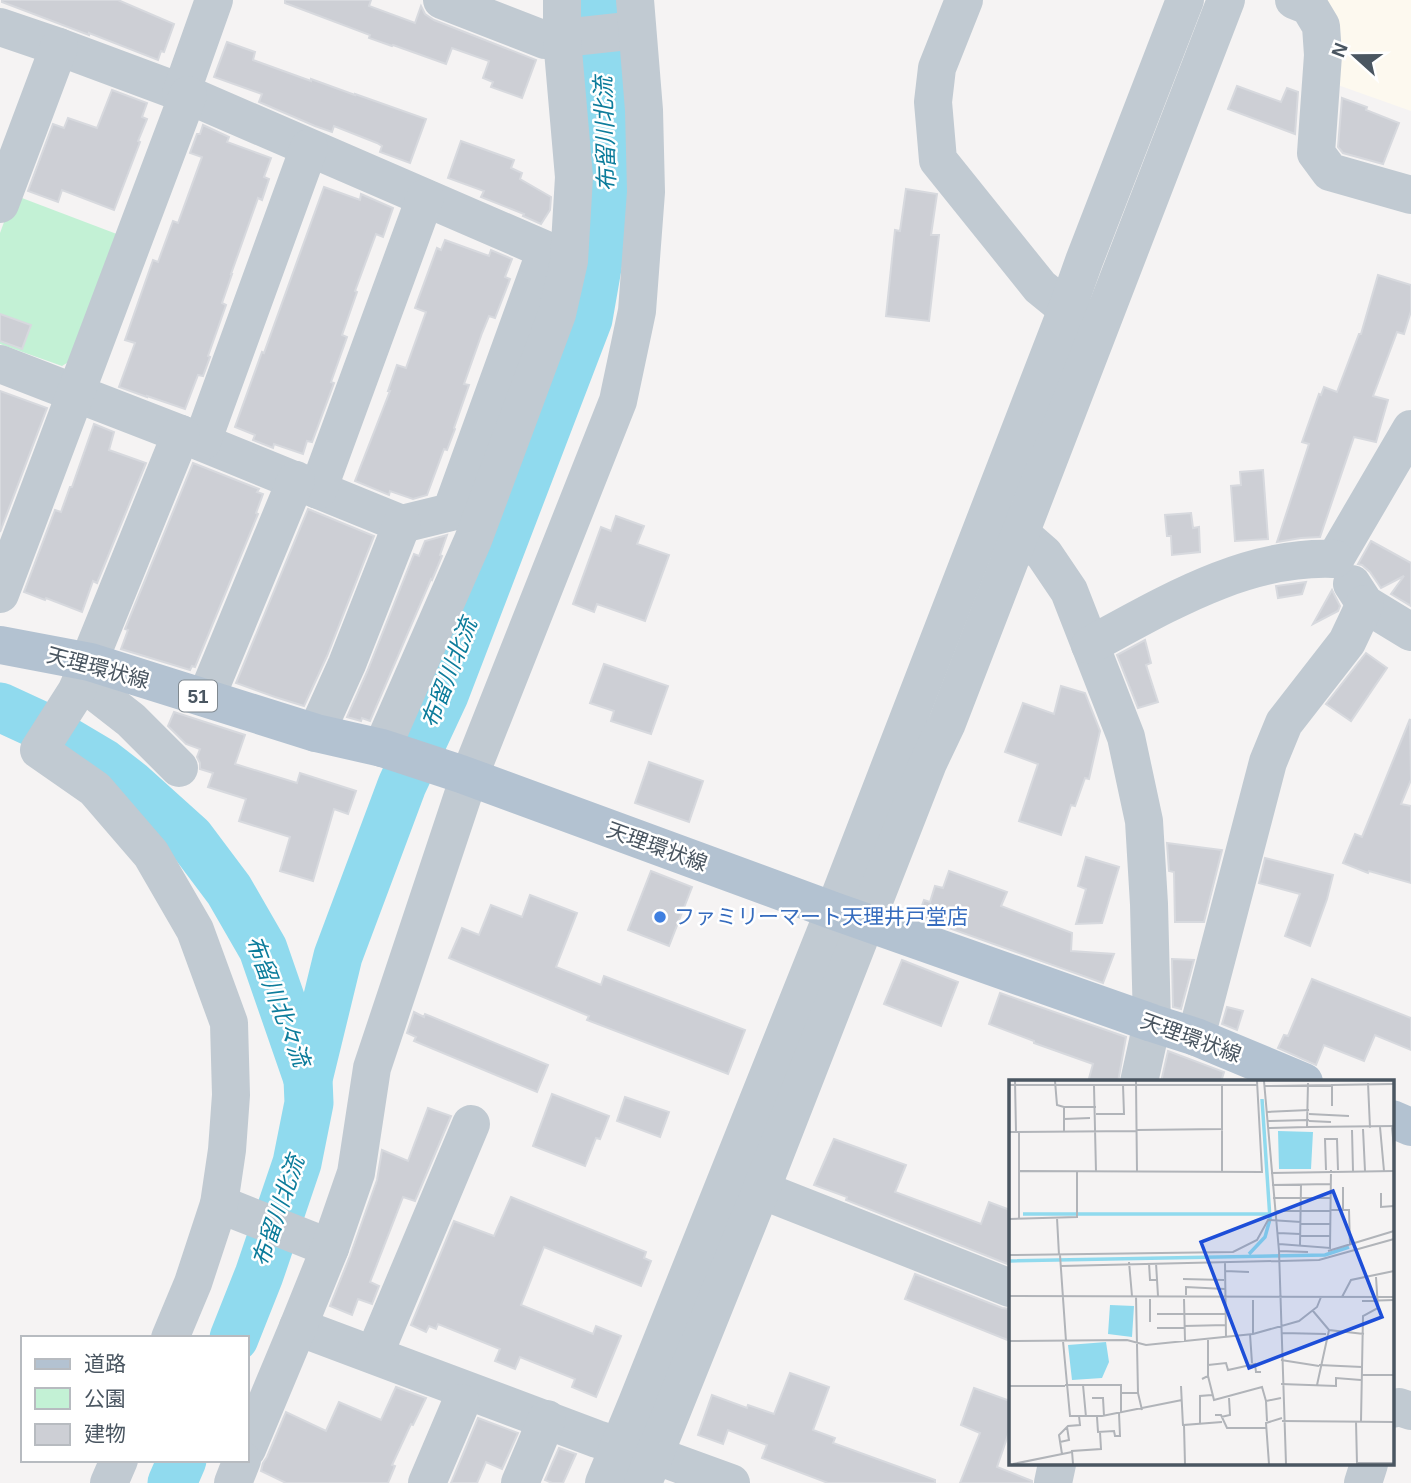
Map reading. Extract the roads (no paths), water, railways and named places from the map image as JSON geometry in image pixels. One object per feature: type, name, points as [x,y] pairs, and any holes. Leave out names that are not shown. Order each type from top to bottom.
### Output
[{"type":"main road","name":"天理環状線","points":[[0,645],[82,678],[206,698],[465,776],[850,917],[1196,1037],[1299,1080]]},
{"type":"main road","points":[[1394,1120],[1411,1127]]},
{"type":"street","points":[[0,594],[77,393],[185,94],[214,0]]},
{"type":"street","points":[[248,1447],[298,1327],[356,1173],[372,1068],[465,776],[618,401],[637,311],[646,192],[644,110],[633,20],[568,38],[545,40],[442,0]]},
{"type":"street","points":[[389,751],[473,540],[557,314],[569,261],[574,177],[568,38],[562,0]]},
{"type":"street","points":[[964,0],[937,68],[933,102],[938,160],[1040,287],[1084,316]]},
{"type":"street","points":[[639,1461],[637,1404],[850,917],[947,723],[1020,533],[1084,316],[1084,261],[1185,0]]},
{"type":"street","points":[[604,1483],[639,1461],[761,1190],[850,917],[988,513],[1084,316],[1226,0]]},
{"type":"street","points":[[1294,0],[1309,6],[1321,26],[1323,55],[1316,153],[1330,172],[1411,195]]},
{"type":"street","points":[[0,27],[185,94],[546,250],[451,512],[402,524],[192,438],[0,364]]},
{"type":"street","points":[[0,204],[59,47]]},
{"type":"street","points":[[171,1336],[223,1206],[231,1095],[229,1023],[195,930],[150,854],[94,789],[39,750],[82,678],[192,438],[309,148]]},
{"type":"street","points":[[206,698],[307,485],[425,198]]},
{"type":"street","points":[[1335,559],[1411,429]]},
{"type":"street","points":[[988,513],[1020,533],[1044,554],[1069,591],[1126,737],[1144,821],[1152,1023],[1139,1080]]},
{"type":"street","points":[[316,733],[348,664],[402,524]]},
{"type":"street","points":[[1090,645],[1168,603],[1229,577],[1275,564],[1316,558],[1335,559]]},
{"type":"street","points":[[1335,559],[1365,604],[1411,632]]},
{"type":"street","points":[[1196,1037],[1268,762],[1284,723],[1347,642],[1365,604]]},
{"type":"street","points":[[82,678],[131,720],[179,768]]},
{"type":"street","points":[[374,1355],[471,1124]]},
{"type":"street","points":[[761,1190],[1009,1288]]},
{"type":"street","points":[[223,1206],[327,1247]]},
{"type":"street","points":[[298,1327],[547,1419],[639,1461],[731,1483]]},
{"type":"street","points":[[427,1483],[461,1402]]},
{"type":"street","points":[[1394,1408],[1399,1407],[1411,1411]]},
{"type":"street","points":[[520,1483],[547,1419]]},
{"type":"street","points":[[109,1483],[118,1462]]},
{"type":"street","points":[[233,1483],[241,1462]]},
{"type":"street","points":[[1363,1483],[1368,1466]]},
{"type":"waterway","name":"布留川北流","points":[[235,1336],[259,1275],[297,1163],[309,1103],[308,1079],[338,956],[402,785],[444,695],[588,319],[606,216],[608,149],[598,0]]},
{"type":"waterway","name":"布留川北々流","points":[[0,707],[39,725],[103,763],[190,838],[229,890],[263,949],[308,1079]]},
{"type":"waterway","name":"布留川北流","points":[[172,1483],[181,1462]]},
{"type":"place","name":"ファミリーマート天理井戸堂店","points":[[660,917]]}]
